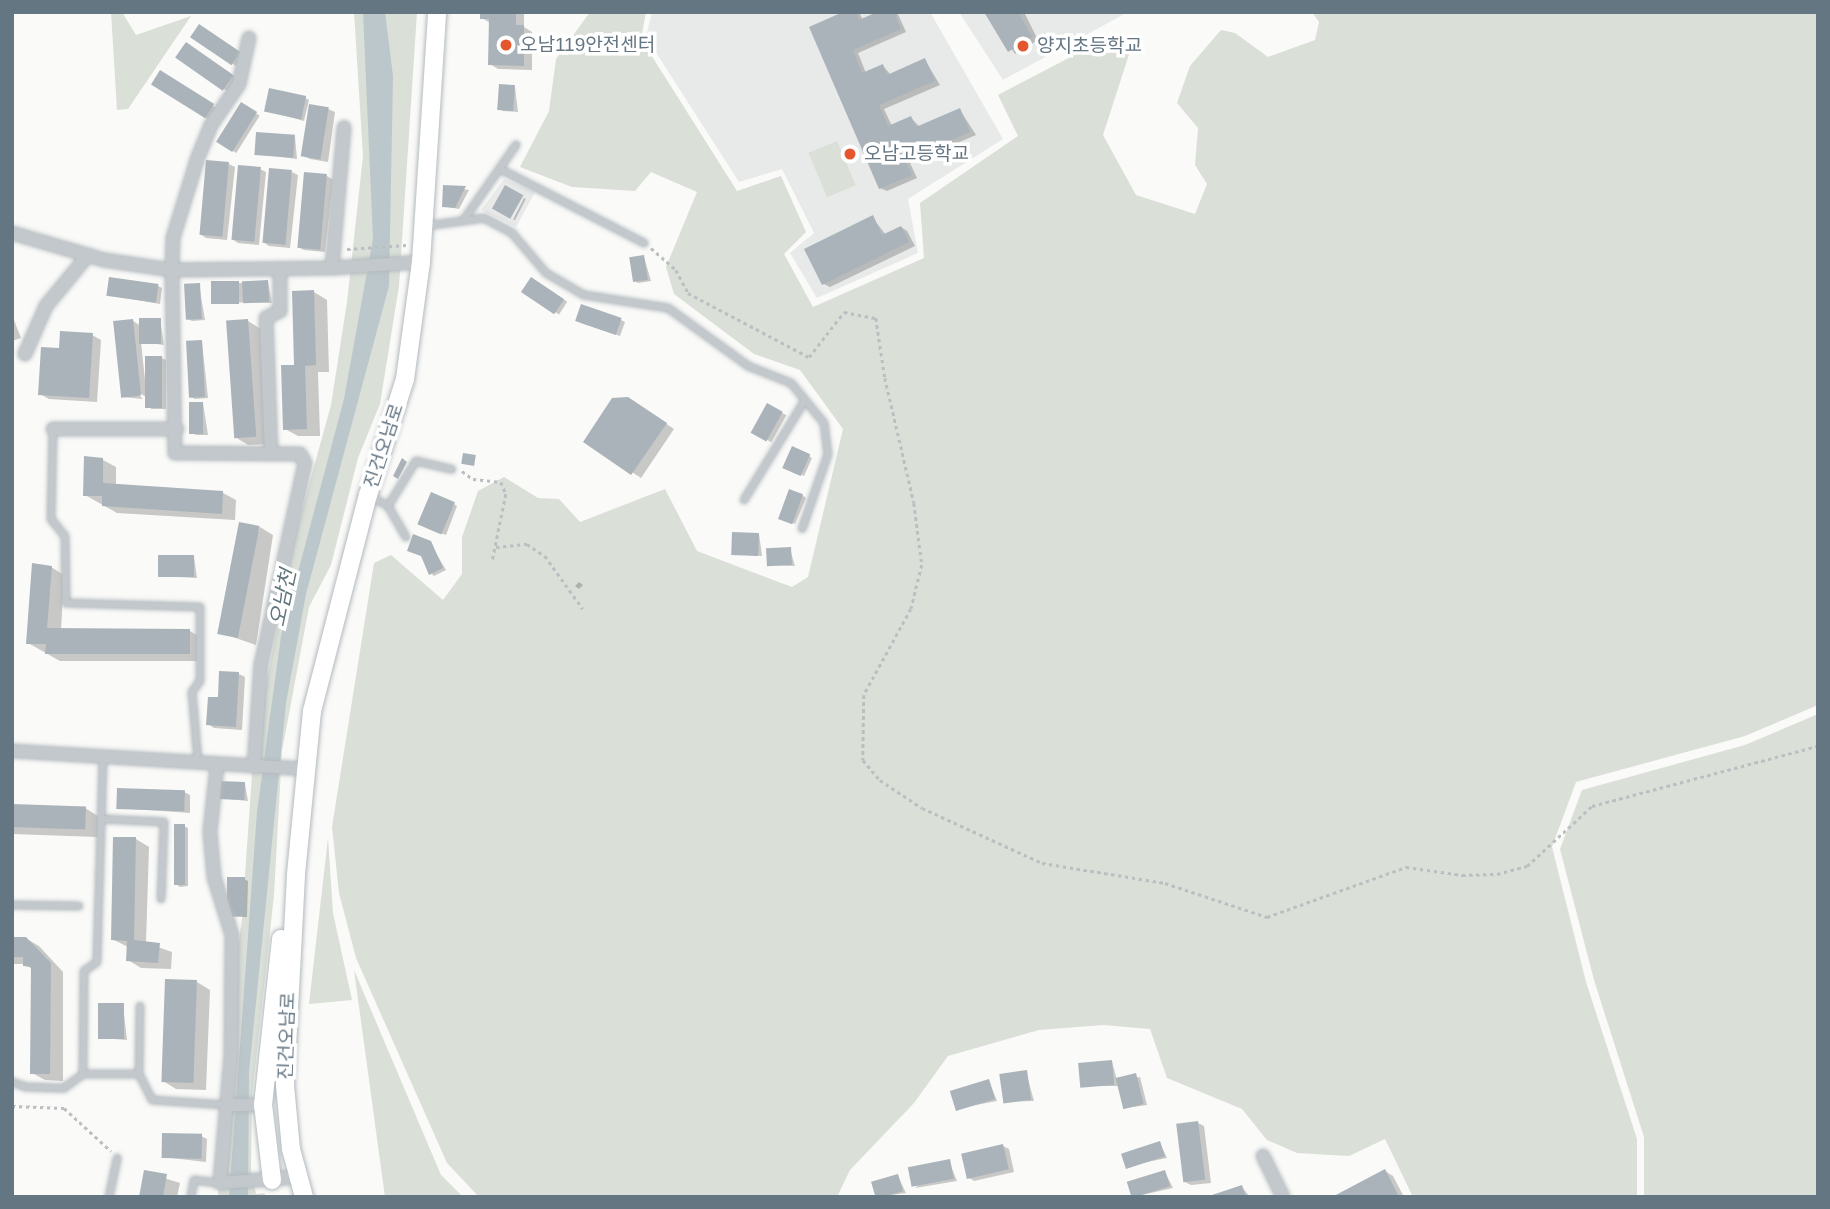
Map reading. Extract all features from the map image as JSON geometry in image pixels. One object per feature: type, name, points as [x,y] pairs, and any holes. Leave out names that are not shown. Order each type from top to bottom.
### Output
[{"type":"main road","name":"진건오남로","points":[[304,1197],[298,1177],[285,1085],[300,769],[312,711],[368,495],[405,379],[421,262],[438,12]]},
{"type":"main road","name":"진건오남로","points":[[269,1181],[262,1105],[271,1000],[296,874]]},
{"type":"street","points":[[249,38],[239,84],[211,125],[197,160],[173,238],[172,270],[177,429],[175,453],[300,454],[305,463],[261,664],[257,767]]},
{"type":"street","points":[[332,268],[344,128]]},
{"type":"street","points":[[12,233],[88,255],[172,270],[332,268],[421,262]]},
{"type":"street","points":[[25,354],[46,306],[88,255]]},
{"type":"street","points":[[271,454],[266,318],[280,311],[280,269]]},
{"type":"street","points":[[53,429],[177,429]]},
{"type":"street","points":[[12,751],[103,755],[217,766],[300,769]]},
{"type":"street","points":[[217,766],[210,832],[214,877],[232,934],[228,1105],[220,1183],[298,1177]]},
{"type":"street","points":[[228,1105],[262,1105]]},
{"type":"street","points":[[1263,1156],[1283,1197]]},
{"type":"lane","points":[[463,221],[502,170],[516,145]]},
{"type":"lane","points":[[502,170],[644,243]]},
{"type":"lane","points":[[424,227],[484,218],[512,233],[546,273],[583,295],[668,308],[748,366],[790,383],[824,423],[828,454],[802,529]]},
{"type":"lane","points":[[744,500],[805,400]]},
{"type":"lane","points":[[53,429],[51,519],[65,536],[66,603],[200,607],[200,681],[192,692],[199,764]]},
{"type":"lane","points":[[388,506],[416,461],[452,469]]},
{"type":"lane","points":[[368,495],[388,506],[406,537]]},
{"type":"lane","points":[[83,1074],[84,971],[97,962],[103,755]]},
{"type":"lane","points":[[101,819],[164,822],[161,900]]},
{"type":"lane","points":[[12,905],[79,906]]},
{"type":"lane","points":[[140,1006],[139,1074],[152,1100],[228,1105]]},
{"type":"lane","points":[[12,1082],[26,1087],[64,1088],[83,1074],[139,1074]]},
{"type":"lane","points":[[109,1197],[117,1158]]},
{"type":"lane","points":[[191,1197],[194,1180],[220,1183]]},
{"type":"path","points":[[644,243],[676,270],[688,292],[808,357],[845,312],[876,318],[885,378],[914,503],[922,565],[911,609],[864,695],[863,760],[880,780],[922,808],[1042,863],[1165,883],[1267,917],[1406,867],[1462,875],[1497,874],[1527,866],[1592,806],[1818,746]]},
{"type":"path","points":[[334,250],[405,246]]},
{"type":"path","points":[[452,469],[473,479],[501,482],[506,494],[492,562]]},
{"type":"path","points":[[496,547],[527,544],[545,555],[583,609]]},
{"type":"path","points":[[12,1106],[64,1108],[96,1133],[117,1158]]},
{"type":"shaded area","points":[[111,12],[122,12],[136,35],[191,16],[128,109],[117,110]]},
{"type":"shaded area","points":[[354,12],[417,12],[399,286],[380,404],[358,458],[331,565],[309,607],[282,751],[274,895],[252,1096],[251,1170],[256,1194],[265,1193],[264,1197],[218,1197],[227,1026],[242,919],[254,745],[296,532],[331,405],[347,302],[363,156]]},
{"type":"shaded area","points":[[363,12],[385,12],[393,76],[389,286],[306,594],[286,703],[249,1072],[248,1197],[229,1197],[257,812],[281,636],[344,399],[373,239]]},
{"type":"shaded area","points":[[590,12],[646,12],[641,39],[737,191],[781,176],[806,232],[784,254],[813,307],[924,258],[920,203],[1018,136],[998,95],[1111,36],[1131,48],[1103,135],[1136,195],[1195,214],[1207,184],[1195,165],[1198,128],[1177,103],[1190,66],[1221,30],[1235,33],[1268,57],[1315,40],[1319,22],[1312,12],[1818,12],[1818,705],[1745,736],[1576,782],[1552,847],[1586,982],[1637,1139],[1637,1197],[1413,1197],[1385,1139],[1349,1156],[1297,1153],[1267,1140],[1242,1109],[1167,1078],[1150,1029],[1103,1025],[1039,1030],[948,1056],[914,1103],[850,1170],[837,1197],[479,1197],[447,1163],[356,958],[339,893],[332,827],[374,563],[391,555],[443,600],[462,574],[462,537],[478,491],[504,477],[538,498],[559,499],[580,522],[665,489],[697,551],[792,587],[808,577],[843,429],[800,370],[754,354],[674,294],[666,267],[697,192],[651,172],[635,191],[572,187],[520,167],[549,111],[556,59]]},
{"type":"shaded area","name":"오남고등학교","points":[[652,12],[930,12],[1003,139],[908,199],[918,253],[817,298],[790,253],[814,233],[782,169],[739,182],[646,37]]},
{"type":"shaded area","name":"양지초등학교","points":[[959,12],[1128,12],[1003,80]]},
{"type":"shaded area","points":[[837,141],[856,185],[827,197],[808,153]]},
{"type":"shaded area","points":[[504,179],[535,192],[516,227],[481,210]]},
{"type":"shaded area","points":[[1818,714],[1818,1197],[1644,1197],[1644,1137],[1594,980],[1560,849],[1582,790],[1745,745]]},
{"type":"shaded area","points":[[328,838],[333,913],[352,1000],[309,1004]]},
{"type":"shaded area","points":[[354,970],[441,1175],[463,1197],[385,1197]]},
{"type":"building","name":"오남119안전센터","points":[[480,12],[516,12],[516,25],[524,25],[524,66],[488,65],[489,19],[480,19]]},
{"type":"building","points":[[843,12],[856,12],[859,20],[877,12],[894,12],[901,29],[853,50],[862,73],[883,64],[887,75],[925,58],[935,81],[879,105],[888,126],[911,116],[916,127],[960,108],[970,132],[905,160],[912,175],[879,189],[809,27]]},
{"type":"building","points":[[984,12],[1018,12],[1032,37],[1008,52]]},
{"type":"building","points":[[199,24],[240,52],[232,65],[190,37]]},
{"type":"building","points":[[186,42],[234,75],[223,91],[175,58]]},
{"type":"building","points":[[160,70],[214,104],[205,118],[151,84]]},
{"type":"building","points":[[499,84],[515,85],[513,111],[497,110]]},
{"type":"building","points":[[269,88],[306,96],[301,119],[264,111]]},
{"type":"building","points":[[241,102],[257,112],[232,152],[216,142]]},
{"type":"building","points":[[309,104],[329,107],[320,159],[301,156]]},
{"type":"building","points":[[256,132],[295,135],[293,158],[254,155]]},
{"type":"building","points":[[206,160],[229,162],[222,237],[199,235]]},
{"type":"building","points":[[238,165],[261,167],[254,242],[231,240]]},
{"type":"building","points":[[269,168],[292,170],[285,245],[262,243]]},
{"type":"building","points":[[304,172],[327,174],[320,250],[297,248]]},
{"type":"building","points":[[443,185],[466,186],[455,208],[442,207]]},
{"type":"building","points":[[505,185],[523,195],[510,219],[492,209]]},
{"type":"building","points":[[873,215],[882,235],[901,226],[909,242],[822,285],[804,249]]},
{"type":"building","points":[[644,255],[648,280],[633,282],[629,257]]},
{"type":"building","points":[[109,277],[159,284],[156,303],[106,296]]},
{"type":"building","points":[[531,277],[564,299],[554,314],[521,292]]},
{"type":"building","points":[[268,280],[269,302],[243,303],[242,281]]},
{"type":"building","points":[[211,281],[239,281],[239,304],[211,304]]},
{"type":"building","points":[[200,283],[202,319],[186,320],[184,284]]},
{"type":"building","points":[[314,290],[316,365],[305,366],[307,429],[283,430],[281,365],[294,365],[292,291]]},
{"type":"building","points":[[581,304],[622,318],[616,335],[575,321]]},
{"type":"building","points":[[139,318],[161,318],[161,344],[139,344]]},
{"type":"building","points":[[133,319],[141,396],[121,398],[113,321]]},
{"type":"building","points":[[248,319],[256,437],[234,438],[226,321]]},
{"type":"building","points":[[60,331],[93,333],[89,398],[38,395],[41,347],[59,348]]},
{"type":"building","points":[[202,340],[205,397],[189,398],[186,341]]},
{"type":"building","points":[[145,356],[162,356],[162,408],[145,408]]},
{"type":"building","points":[[628,397],[667,423],[631,475],[583,442],[612,398]]},
{"type":"building","points":[[189,402],[203,402],[203,434],[189,434]]},
{"type":"building","points":[[767,403],[783,412],[766,441],[751,433]]},
{"type":"building","points":[[792,446],[810,454],[801,476],[782,468]]},
{"type":"building","points":[[463,453],[476,455],[474,466],[461,464]]},
{"type":"building","points":[[84,456],[103,458],[103,483],[223,491],[222,514],[102,506],[102,496],[83,496]]},
{"type":"building","points":[[402,458],[407,462],[398,479],[393,476]]},
{"type":"building","points":[[789,489],[803,494],[792,524],[778,519]]},
{"type":"building","points":[[431,492],[455,502],[441,534],[417,524]]},
{"type":"building","points":[[239,522],[260,526],[238,638],[217,634]]},
{"type":"building","points":[[732,532],[759,533],[758,556],[731,555]]},
{"type":"building","points":[[413,534],[431,541],[443,568],[429,575],[421,556],[407,551]]},
{"type":"building","points":[[791,547],[792,565],[767,566],[766,548]]},
{"type":"building","points":[[158,555],[194,555],[194,577],[158,577]]},
{"type":"building","points":[[32,563],[52,566],[47,628],[190,629],[190,654],[45,654],[46,644],[26,644]]},
{"type":"building","points":[[219,671],[239,672],[236,727],[206,725],[208,697],[218,697]]},
{"type":"building","points":[[217,781],[245,782],[244,800],[216,799]]},
{"type":"building","points":[[117,788],[185,790],[184,811],[116,809]]},
{"type":"building","points":[[12,804],[86,807],[85,830],[12,827]]},
{"type":"building","points":[[174,824],[185,824],[185,885],[174,885]]},
{"type":"building","points":[[113,837],[136,837],[134,940],[160,943],[158,963],[126,961],[127,941],[111,940]]},
{"type":"building","points":[[227,877],[245,877],[245,916],[227,916]]},
{"type":"building","points":[[12,937],[26,937],[51,963],[50,1074],[30,1074],[31,967],[23,966],[23,957],[12,957]]},
{"type":"building","points":[[165,979],[197,980],[193,1083],[161,1082]]},
{"type":"building","points":[[98,1003],[124,1003],[124,1039],[98,1039]]},
{"type":"building","points":[[1112,1060],[1114,1085],[1080,1088],[1078,1063]]},
{"type":"building","points":[[1027,1070],[1031,1100],[1003,1104],[999,1074]]},
{"type":"building","points":[[1136,1073],[1144,1104],[1123,1109],[1116,1078]]},
{"type":"building","points":[[989,1079],[995,1099],[956,1111],[950,1091]]},
{"type":"building","points":[[1198,1121],[1205,1180],[1183,1182],[1176,1124]]},
{"type":"building","points":[[162,1133],[202,1134],[202,1159],[162,1158]]},
{"type":"building","points":[[1160,1141],[1165,1156],[1126,1169],[1121,1154]]},
{"type":"building","points":[[1003,1144],[1009,1169],[967,1179],[961,1154]]},
{"type":"building","points":[[950,1159],[954,1179],[912,1187],[908,1167]]},
{"type":"building","points":[[1385,1169],[1399,1197],[1332,1197]]},
{"type":"building","points":[[144,1170],[167,1174],[163,1197],[139,1197]]},
{"type":"building","points":[[1165,1170],[1170,1186],[1131,1197],[1127,1182]]},
{"type":"building","points":[[898,1174],[903,1191],[875,1197],[871,1182]]},
{"type":"building","points":[[1242,1185],[1246,1197],[1209,1197],[1209,1196]]},
{"type":"place","name":"오남119안전센터","points":[[506,45]]},
{"type":"place","name":"양지초등학교","points":[[1023,46]]},
{"type":"place","name":"오남고등학교","points":[[850,154]]},
{"type":"water label","name":"오남천","points":[[283,598]]}]
